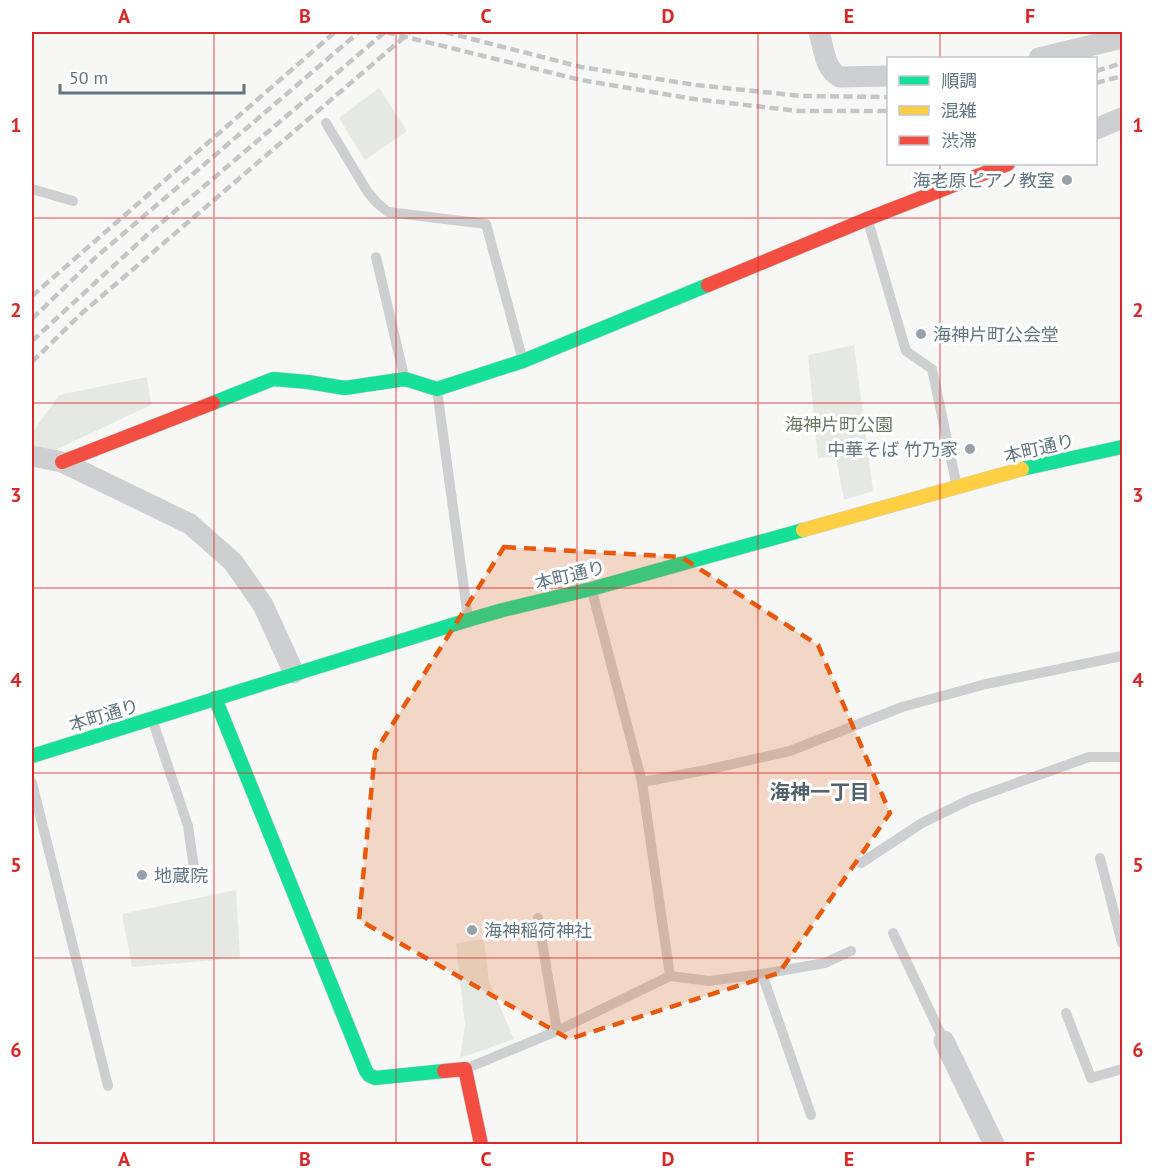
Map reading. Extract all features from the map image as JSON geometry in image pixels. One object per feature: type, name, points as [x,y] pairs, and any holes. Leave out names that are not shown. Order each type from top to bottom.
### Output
[{"type":"street","points":[[819,32],[829,69],[834,74],[840,77],[887,76]]},
{"type":"street","points":[[1042,57],[1122,34]]},
{"type":"street","points":[[1097,128],[1122,118]]},
{"type":"street","points":[[62,462],[273,380],[308,382],[345,388],[405,379],[437,389],[523,361],[867,219],[1005,165]]},
{"type":"street","name":"本町通り","points":[[32,756],[503,610],[591,589],[1042,464],[1122,447]]},
{"type":"street","points":[[32,456],[62,462],[190,524],[232,562],[263,605],[294,673]]},
{"type":"street","points":[[215,698],[369,1076],[375,1078],[465,1069],[481,1144]]},
{"type":"street","points":[[944,1041],[994,1144]]},
{"type":"lane","points":[[326,123],[367,191],[388,212],[486,224],[523,361]]},
{"type":"lane","points":[[32,189],[73,201]]},
{"type":"lane","points":[[867,219],[906,351],[932,369],[957,487]]},
{"type":"lane","points":[[376,257],[405,379]]},
{"type":"lane","points":[[437,389],[468,620]]},
{"type":"lane","points":[[591,589],[642,782],[670,976]]},
{"type":"lane","points":[[642,782],[790,751],[902,707],[986,684],[1122,656]]},
{"type":"lane","points":[[152,718],[188,826],[194,868]]},
{"type":"lane","points":[[861,863],[922,823],[969,800],[1089,757],[1122,757]]},
{"type":"lane","points":[[32,783],[108,1086]]},
{"type":"lane","points":[[1100,858],[1122,943]]},
{"type":"lane","points":[[538,918],[557,1031]]},
{"type":"lane","points":[[893,933],[944,1041]]},
{"type":"lane","points":[[465,1069],[557,1031],[670,976],[709,981],[762,974],[825,963],[851,951]]},
{"type":"lane","points":[[762,974],[811,1115]]},
{"type":"lane","points":[[1066,1013],[1091,1078],[1122,1069]]},
{"type":"highlighted area","points":[[504,547],[681,557],[818,645],[890,813],[779,973],[569,1039],[359,920],[375,752]]},
{"type":"green space","points":[[379,88],[407,131],[365,160],[339,118]]},
{"type":"green space","name":"海神片町公園","points":[[854,345],[873,491],[844,500],[836,457],[818,458],[808,355]]},
{"type":"green space","points":[[147,377],[151,405],[51,452],[32,447],[32,433],[59,395]]},
{"type":"green space","points":[[236,890],[240,958],[132,967],[122,914]]},
{"type":"green space","points":[[484,939],[489,981],[514,1039],[460,1058],[465,1025],[456,943]]},
{"type":"railway","points":[[32,296],[335,32]]},
{"type":"railway","points":[[32,319],[96,257],[359,32]]},
{"type":"railway","points":[[32,341],[147,235],[385,32]]},
{"type":"railway","points":[[386,32],[581,80],[694,99],[798,111],[887,111]]},
{"type":"railway","points":[[445,32],[581,67],[696,85],[802,96],[887,97]]},
{"type":"railway","points":[[32,362],[82,313],[409,33]]},
{"type":"railway","points":[[1097,71],[1122,63]]},
{"type":"railway","points":[[1097,83],[1122,76]]},
{"type":"traffic: fast","points":[[213,403],[273,379],[345,388],[405,379],[437,389],[523,361],[708,285]]},
{"type":"traffic: fast","points":[[1022,469],[1122,447]]},
{"type":"traffic: fast","points":[[32,756],[468,620],[591,589],[803,530]]},
{"type":"traffic: fast","points":[[215,698],[366,1071],[375,1078],[444,1071]]},
{"type":"traffic: slow","points":[[803,530],[1022,469]]},
{"type":"traffic: jam","points":[[708,285],[1005,165]]},
{"type":"traffic: jam","points":[[62,462],[213,403]]},
{"type":"traffic: jam","points":[[444,1071],[465,1069],[481,1144]]},
{"type":"place","name":"海老原ピアノ教室","points":[[1067,180]]},
{"type":"place","name":"海神片町公会堂","points":[[921,334]]},
{"type":"place","name":"中華そば 竹乃家","points":[[970,449]]},
{"type":"place","name":"地蔵院","points":[[142,875]]},
{"type":"place","name":"海神稲荷神社","points":[[472,930]]},
{"type":"district","name":"海神一丁目","points":[[820,792]]}]
